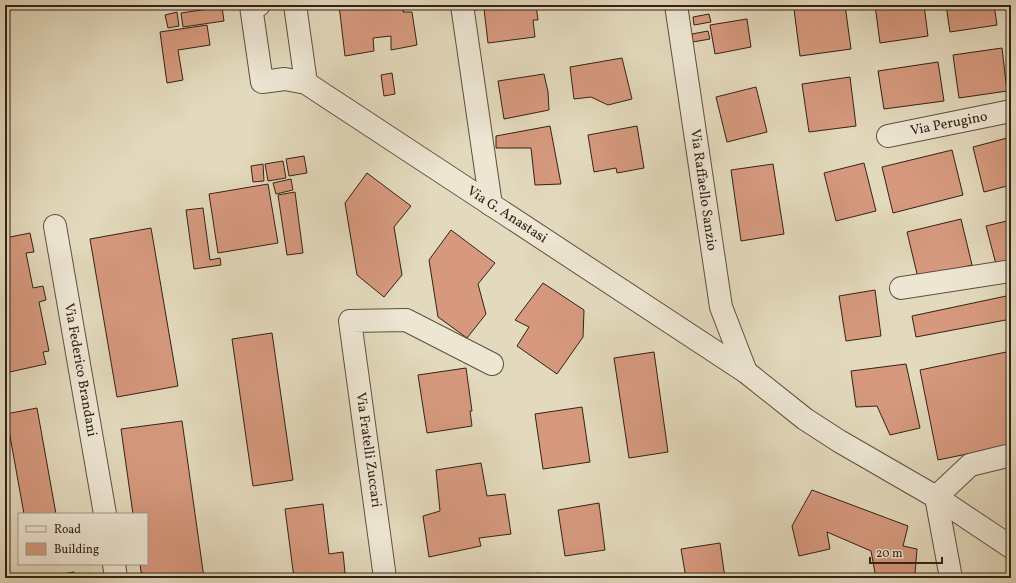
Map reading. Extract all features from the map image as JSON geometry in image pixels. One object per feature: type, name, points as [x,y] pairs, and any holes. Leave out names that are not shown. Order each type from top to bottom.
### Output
[{"type":"street","name":"Via G. Anastasi","points":[[254,5],[262,82],[285,79],[306,83],[746,372],[804,419],[838,441],[936,497],[1011,547]]},
{"type":"street","points":[[295,5],[306,83]]},
{"type":"street","points":[[462,5],[492,205]]},
{"type":"street","name":"Via Raffaello Sanzio","points":[[676,5],[721,307],[746,372]]},
{"type":"street","name":"Via Perugino","points":[[888,136],[1011,112]]},
{"type":"street","name":"Via Federico Brandani","points":[[55,226],[105,513]]},
{"type":"street","points":[[900,288],[1011,271]]},
{"type":"street","name":"Via Fratelli Zuccari","points":[[385,578],[350,321],[406,320],[492,364]]},
{"type":"street","points":[[951,578],[936,497],[970,465],[1011,456]]},
{"type":"street","points":[[114,565],[116,578]]},
{"type":"building","points":[[339,5],[409,5],[410,7],[405,6],[403,12],[412,12],[417,45],[391,50],[391,36],[373,38],[374,51],[345,56]]},
{"type":"building","points":[[476,5],[536,5],[538,20],[533,20],[535,37],[488,43],[484,9],[475,10]]},
{"type":"building","points":[[824,5],[845,5],[851,49],[800,56],[794,9]]},
{"type":"building","points":[[875,5],[924,5],[928,36],[880,43]]},
{"type":"building","points":[[946,5],[994,5],[997,25],[950,32]]},
{"type":"building","points":[[222,7],[224,21],[183,27],[181,13]]},
{"type":"building","points":[[177,12],[179,26],[168,28],[165,15]]},
{"type":"building","points":[[709,14],[711,22],[694,25],[693,17]]},
{"type":"building","points":[[747,19],[751,47],[715,54],[710,25]]},
{"type":"building","points":[[207,25],[210,45],[178,50],[183,80],[167,83],[160,32]]},
{"type":"building","points":[[708,31],[710,39],[693,42],[692,34]]},
{"type":"building","points":[[1002,48],[1007,91],[959,98],[953,55]]},
{"type":"building","points":[[622,58],[632,99],[608,105],[591,97],[574,99],[570,67]]},
{"type":"building","points":[[938,62],[944,101],[884,109],[878,71]]},
{"type":"building","points":[[392,73],[395,94],[384,96],[381,75]]},
{"type":"building","points":[[544,74],[548,92],[549,110],[504,119],[498,81]]},
{"type":"building","points":[[850,77],[856,126],[809,132],[802,84]]},
{"type":"building","points":[[756,87],[767,132],[727,142],[716,97]]},
{"type":"building","points":[[550,126],[561,184],[535,185],[531,148],[496,148],[496,136]]},
{"type":"building","points":[[637,126],[644,168],[617,173],[616,168],[594,172],[588,135]]},
{"type":"building","points":[[1011,137],[1011,185],[984,192],[973,147]]},
{"type":"building","points":[[952,150],[963,195],[893,213],[882,167]]},
{"type":"building","points":[[304,156],[307,173],[289,176],[286,159]]},
{"type":"building","points":[[283,161],[286,178],[268,181],[265,164]]},
{"type":"building","points":[[864,163],[876,211],[836,221],[824,173]]},
{"type":"building","points":[[263,164],[264,181],[253,182],[251,166]]},
{"type":"building","points":[[773,164],[784,234],[741,241],[731,170]]},
{"type":"building","points":[[367,173],[411,206],[394,227],[402,275],[384,297],[357,275],[345,203]]},
{"type":"building","points":[[291,179],[293,190],[276,194],[273,183]]},
{"type":"building","points":[[268,184],[278,243],[218,253],[209,194]]},
{"type":"building","points":[[295,192],[303,253],[287,255],[278,195]]},
{"type":"building","points":[[203,208],[210,260],[220,258],[221,265],[194,269],[186,210]]},
{"type":"building","points":[[961,219],[972,265],[918,278],[907,232]]},
{"type":"building","points":[[1011,220],[1011,265],[997,268],[986,226]]},
{"type":"building","points":[[151,228],[178,386],[117,397],[90,239]]},
{"type":"building","points":[[451,230],[495,263],[478,284],[486,314],[467,338],[438,317],[429,260]]},
{"type":"building","points":[[30,233],[34,252],[26,253],[33,288],[43,286],[46,300],[39,302],[49,351],[43,352],[46,364],[5,373],[5,238]]},
{"type":"building","points":[[543,283],[584,310],[583,337],[557,374],[517,346],[529,327],[515,320]]},
{"type":"building","points":[[875,290],[881,336],[846,341],[839,296]]},
{"type":"building","points":[[1011,295],[1011,319],[916,337],[912,316]]},
{"type":"building","points":[[272,333],[293,480],[253,486],[232,339]]},
{"type":"building","points":[[1011,351],[1011,445],[938,460],[920,370]]},
{"type":"building","points":[[654,352],[668,452],[629,458],[614,358]]},
{"type":"building","points":[[906,364],[920,428],[890,435],[877,406],[856,407],[851,371]]},
{"type":"building","points":[[466,368],[472,411],[470,411],[472,426],[427,433],[418,375]]},
{"type":"building","points":[[582,407],[590,462],[543,469],[535,414]]},
{"type":"building","points":[[37,408],[56,513],[24,513],[6,414]]},
{"type":"building","points":[[182,421],[204,578],[142,578],[140,565],[148,565],[148,513],[133,513],[121,429]]},
{"type":"building","points":[[481,463],[487,496],[505,494],[511,534],[479,538],[481,546],[429,557],[423,516],[440,511],[436,470]]},
{"type":"building","points":[[812,490],[908,526],[903,546],[917,549],[915,574],[895,578],[876,578],[871,551],[827,532],[830,549],[799,556],[792,526]]},
{"type":"building","points":[[599,503],[605,550],[565,556],[558,510]]},
{"type":"building","points":[[323,504],[329,554],[343,552],[345,573],[294,578],[285,509]]},
{"type":"building","points":[[720,543],[725,578],[686,578],[681,549]]},
{"type":"building","points":[[74,572],[76,578],[42,578]]},
{"type":"building","points":[[539,573],[540,578],[505,578]]}]
